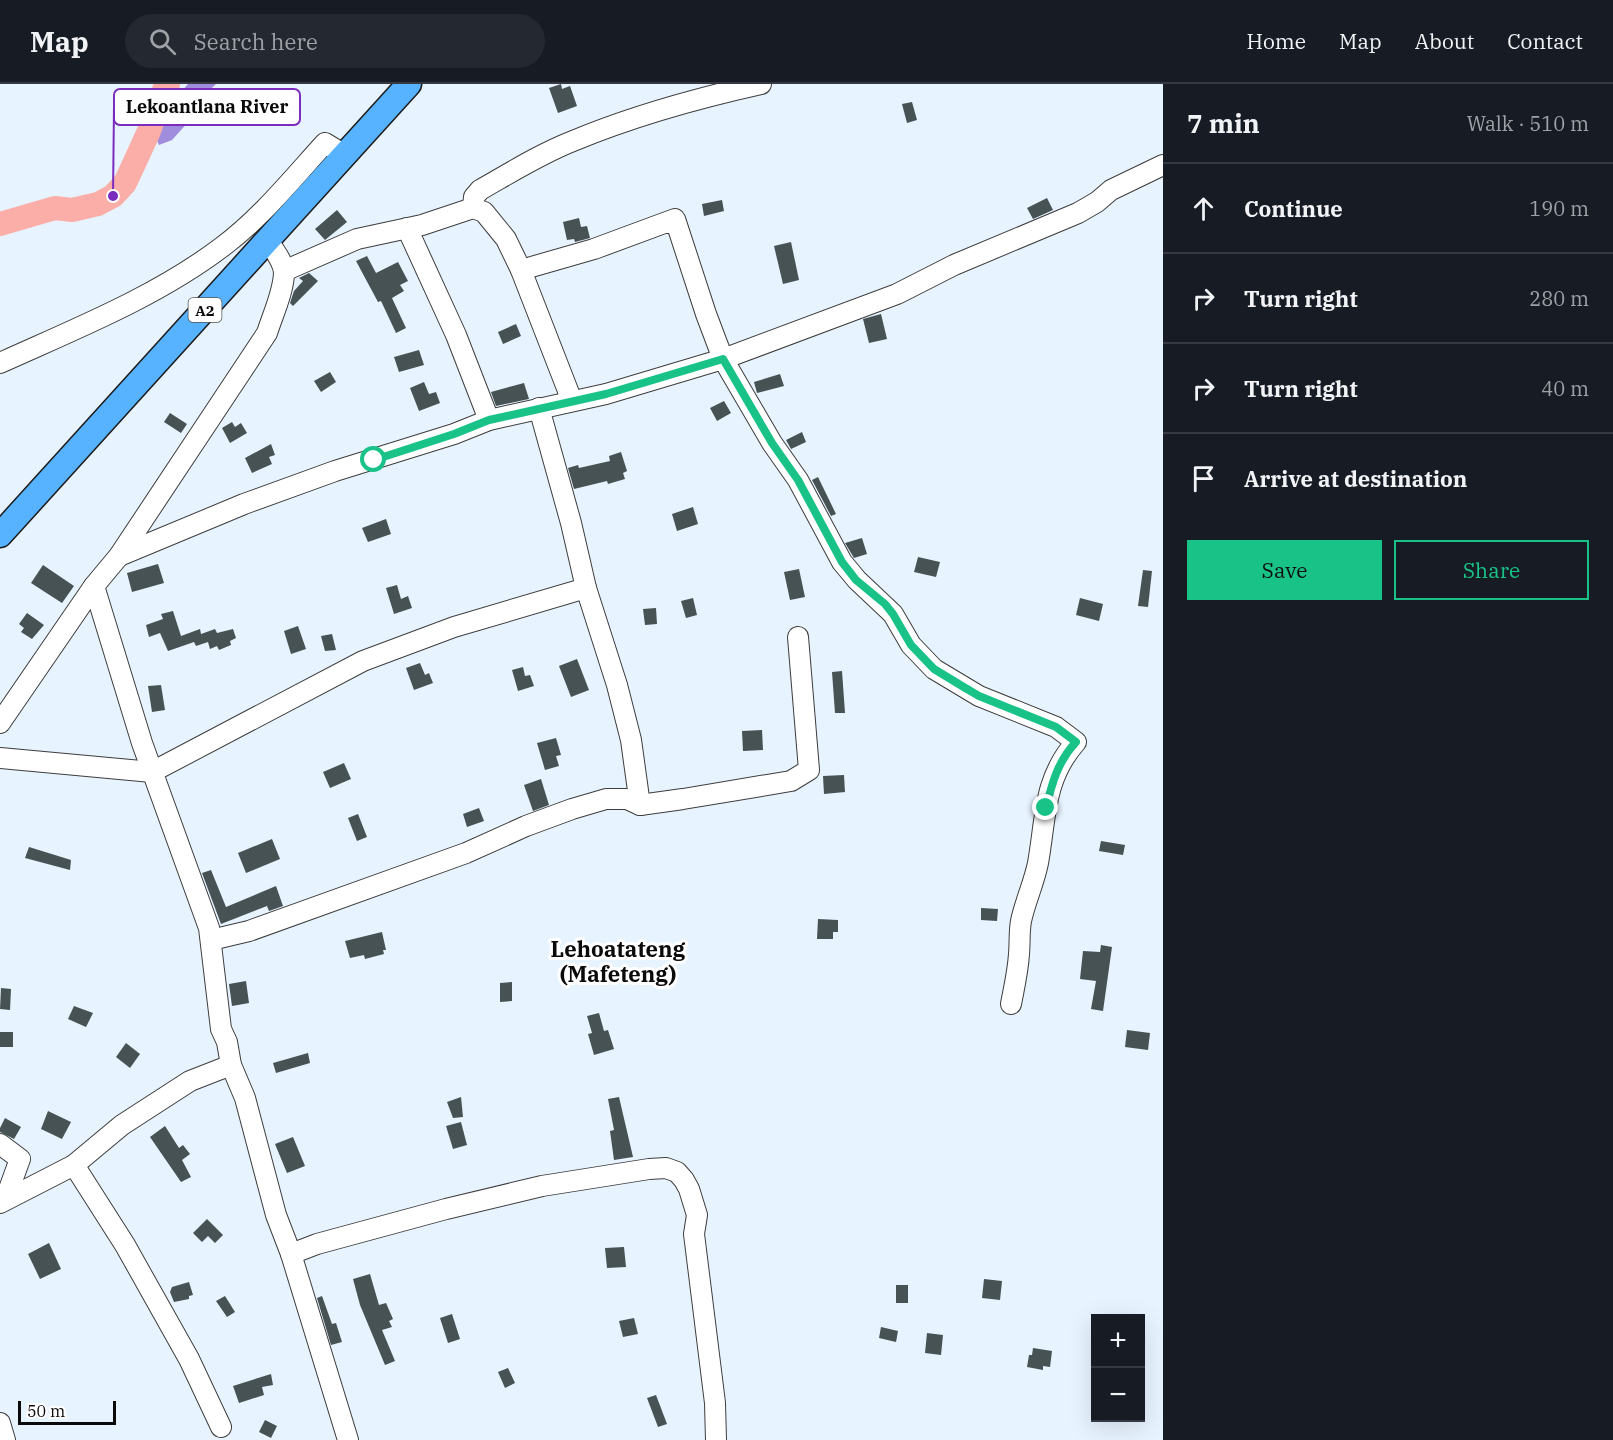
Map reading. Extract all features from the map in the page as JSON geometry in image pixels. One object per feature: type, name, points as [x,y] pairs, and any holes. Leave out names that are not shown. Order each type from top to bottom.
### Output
[{"type":"main road","name":"A2","points":[[0,535],[409,84]]},
{"type":"street","points":[[473,208],[474,197],[480,190],[573,141],[694,100],[761,84]]},
{"type":"street","points":[[0,363],[152,292],[223,247],[264,210],[325,143],[345,155]]},
{"type":"street","points":[[118,556],[244,504],[335,471],[454,434],[489,420],[606,394],[723,359],[897,294],[954,266],[1078,213],[1097,202],[1111,190],[1163,165]]},
{"type":"street","points":[[284,271],[357,239],[446,218],[473,208],[484,212],[507,239],[572,401]]},
{"type":"street","points":[[521,270],[594,249],[675,219],[706,315],[723,359],[772,443],[798,480],[842,562],[856,580],[885,604],[911,645],[934,669],[979,696],[1056,727],[1076,742],[1059,764],[1042,822],[1042,840],[1036,870],[1024,906],[1011,1004]]},
{"type":"street","points":[[408,228],[456,335],[489,420]]},
{"type":"street","points":[[0,723],[7,699],[118,556],[267,333],[284,271],[279,257],[268,241]]},
{"type":"street","points":[[539,408],[571,523],[586,588],[631,740],[640,805]]},
{"type":"street","points":[[94,586],[118,671],[211,940],[220,1029],[227,1042],[231,1065],[246,1098],[276,1215],[291,1254],[348,1440]]},
{"type":"street","points":[[0,758],[152,772],[363,661],[454,627],[586,588]]},
{"type":"street","points":[[211,940],[249,931],[466,853],[526,826],[572,809],[606,800],[627,800],[640,805],[682,800],[791,781],[809,770],[798,637]]},
{"type":"street","points":[[2,1202],[75,1165],[122,1125],[190,1081],[231,1065]]},
{"type":"street","points":[[0,1144],[20,1159],[2,1202]]},
{"type":"street","points":[[75,1165],[125,1245],[184,1348],[221,1427]]},
{"type":"street","points":[[291,1254],[317,1244],[446,1209],[542,1186],[666,1167],[678,1172],[689,1190],[697,1215],[694,1233],[715,1403],[716,1440]]},
{"type":"street","points":[[0,1423],[4,1440]]},
{"type":"shaded area","points":[[188,84],[216,84],[199,100],[191,119],[172,140],[159,145],[155,136],[168,115],[171,104]]},
{"type":"building","points":[[561,84],[562,89],[570,86],[577,106],[558,113],[549,88]]},
{"type":"building","points":[[912,102],[917,120],[907,123],[902,104]]},
{"type":"building","points":[[1047,198],[1053,210],[1033,219],[1027,208]]},
{"type":"building","points":[[722,200],[724,211],[704,216],[702,204]]},
{"type":"building","points":[[337,210],[347,222],[325,240],[315,229]]},
{"type":"building","points":[[579,218],[581,227],[587,226],[590,238],[575,242],[574,239],[567,240],[563,222]]},
{"type":"building","points":[[791,242],[799,280],[783,284],[774,246]]},
{"type":"building","points":[[367,256],[376,273],[398,262],[408,281],[400,285],[404,291],[392,298],[406,328],[396,333],[381,301],[378,302],[356,261]]},
{"type":"building","points":[[309,273],[318,281],[293,306],[290,303],[294,291],[303,281],[299,278]]},
{"type":"building","points":[[881,314],[887,339],[869,343],[863,319]]},
{"type":"building","points":[[516,324],[521,336],[503,344],[498,332]]},
{"type":"building","points":[[419,350],[424,365],[399,372],[394,357]]},
{"type":"building","points":[[330,372],[336,382],[321,392],[314,381]]},
{"type":"building","points":[[780,374],[784,386],[757,393],[754,382]]},
{"type":"building","points":[[424,382],[429,394],[436,392],[440,403],[419,411],[410,388]]},
{"type":"building","points":[[524,383],[529,399],[496,406],[491,392]]},
{"type":"building","points":[[724,401],[731,413],[717,421],[710,408]]},
{"type":"building","points":[[170,413],[187,424],[181,433],[164,422]]},
{"type":"building","points":[[232,422],[235,427],[241,423],[247,433],[230,443],[222,428]]},
{"type":"building","points":[[802,432],[806,442],[791,449],[786,440]]},
{"type":"building","points":[[271,444],[275,455],[269,457],[272,464],[252,473],[245,458]]},
{"type":"building","points":[[621,452],[627,471],[623,473],[625,479],[574,489],[568,468],[578,465],[579,468],[610,461],[609,456]]},
{"type":"building","points":[[818,477],[836,514],[831,516],[812,480]]},
{"type":"building","points":[[693,507],[698,524],[677,531],[672,514]]},
{"type":"building","points":[[386,519],[391,534],[368,542],[362,528]]},
{"type":"building","points":[[862,538],[867,554],[854,558],[845,543]]},
{"type":"building","points":[[918,557],[940,562],[936,577],[914,572]]},
{"type":"building","points":[[158,564],[164,583],[132,592],[127,573]]},
{"type":"building","points":[[43,565],[74,586],[62,603],[31,583]]},
{"type":"building","points":[[799,569],[805,597],[790,600],[784,572]]},
{"type":"building","points":[[1143,570],[1152,571],[1148,607],[1138,606]]},
{"type":"building","points":[[397,585],[401,599],[408,596],[412,608],[394,614],[386,588]]},
{"type":"building","points":[[693,598],[697,615],[686,618],[681,601]]},
{"type":"building","points":[[1080,598],[1103,604],[1099,621],[1076,615]]},
{"type":"building","points":[[656,608],[657,624],[645,625],[643,609]]},
{"type":"building","points":[[173,611],[181,636],[200,629],[201,634],[215,629],[217,633],[233,629],[236,638],[230,641],[231,645],[219,650],[217,646],[210,649],[208,642],[196,646],[194,642],[168,651],[160,633],[149,637],[146,625],[163,619],[161,614]]},
{"type":"building","points":[[27,613],[44,625],[32,639],[21,632],[24,628],[19,624]]},
{"type":"building","points":[[298,626],[306,649],[291,654],[284,631]]},
{"type":"building","points":[[332,634],[336,650],[325,651],[321,636]]},
{"type":"building","points":[[577,659],[589,690],[571,697],[559,666]]},
{"type":"building","points":[[420,663],[425,675],[429,673],[433,683],[414,690],[406,668]]},
{"type":"building","points":[[523,667],[525,676],[530,675],[534,686],[518,691],[512,670]]},
{"type":"building","points":[[842,671],[845,713],[835,713],[832,672]]},
{"type":"building","points":[[161,685],[165,710],[152,712],[148,686]]},
{"type":"building","points":[[762,730],[763,750],[743,751],[742,731]]},
{"type":"building","points":[[556,738],[561,755],[556,756],[559,766],[545,770],[537,743]]},
{"type":"building","points":[[344,763],[351,779],[330,788],[323,772]]},
{"type":"building","points":[[844,775],[845,792],[824,794],[823,776]]},
{"type":"building","points":[[541,779],[549,805],[533,811],[524,785]]},
{"type":"building","points":[[479,808],[484,821],[467,827],[463,814]]},
{"type":"building","points":[[358,814],[367,837],[357,841],[348,818]]},
{"type":"building","points":[[272,839],[280,859],[246,873],[238,853]]},
{"type":"building","points":[[1101,841],[1125,845],[1123,855],[1099,851]]},
{"type":"building","points":[[29,847],[71,860],[70,870],[25,858]]},
{"type":"building","points":[[211,870],[226,907],[276,886],[283,906],[269,911],[267,906],[221,924],[202,873]]},
{"type":"building","points":[[981,908],[998,909],[997,921],[981,920]]},
{"type":"building","points":[[818,919],[838,920],[838,932],[833,932],[833,939],[817,939]]},
{"type":"building","points":[[382,932],[386,950],[383,950],[384,954],[365,959],[364,955],[350,958],[345,941]]},
{"type":"building","points":[[593,945],[593,956],[575,957],[574,946]]},
{"type":"building","points":[[1101,945],[1112,947],[1103,1011],[1091,1009],[1096,981],[1080,979],[1083,951],[1100,952]]},
{"type":"building","points":[[246,981],[249,1003],[232,1006],[229,984]]},
{"type":"building","points":[[512,982],[512,1001],[500,1002],[500,983]]},
{"type":"building","points":[[1,988],[11,989],[10,1010],[0,1009]]},
{"type":"building","points":[[74,1006],[93,1013],[86,1027],[68,1019]]},
{"type":"building","points":[[599,1013],[604,1031],[608,1030],[614,1049],[594,1055],[588,1034],[592,1033],[587,1016]]},
{"type":"building","points":[[1127,1030],[1150,1033],[1148,1050],[1125,1047]]},
{"type":"building","points":[[0,1032],[13,1032],[13,1047],[0,1047]]},
{"type":"building","points":[[126,1043],[140,1054],[130,1068],[116,1057]]},
{"type":"building","points":[[308,1053],[310,1063],[276,1073],[273,1063]]},
{"type":"building","points":[[461,1097],[463,1117],[453,1118],[447,1102]]},
{"type":"building","points":[[619,1097],[633,1157],[614,1160],[610,1131],[614,1130],[608,1099]]},
{"type":"building","points":[[48,1111],[71,1122],[62,1139],[41,1129]]},
{"type":"building","points":[[5,1118],[21,1127],[14,1139],[0,1132]]},
{"type":"building","points":[[461,1122],[467,1145],[453,1149],[446,1126]]},
{"type":"building","points":[[165,1126],[179,1148],[183,1145],[190,1154],[182,1160],[191,1177],[181,1182],[150,1137]]},
{"type":"building","points":[[293,1137],[305,1166],[287,1173],[275,1144]]},
{"type":"building","points":[[207,1219],[223,1235],[215,1243],[208,1236],[202,1242],[193,1233]]},
{"type":"building","points":[[49,1243],[61,1269],[40,1279],[28,1254]]},
{"type":"building","points":[[624,1247],[626,1267],[607,1268],[605,1248]]},
{"type":"building","points":[[370,1274],[379,1305],[386,1303],[393,1319],[389,1321],[392,1327],[382,1330],[395,1361],[385,1365],[360,1305],[353,1279]]},
{"type":"building","points":[[984,1279],[1002,1281],[1000,1300],[982,1298]]},
{"type":"building","points":[[189,1282],[193,1295],[189,1296],[189,1299],[174,1302],[170,1292],[172,1287]]},
{"type":"building","points":[[896,1285],[908,1285],[908,1303],[896,1303]]},
{"type":"building","points":[[225,1296],[235,1312],[227,1317],[216,1301]]},
{"type":"building","points":[[322,1296],[332,1324],[336,1323],[342,1342],[331,1345],[317,1298]]},
{"type":"building","points":[[452,1314],[460,1339],[448,1343],[440,1318]]},
{"type":"building","points":[[634,1318],[638,1334],[623,1337],[619,1321]]},
{"type":"building","points":[[881,1327],[898,1331],[896,1342],[879,1338]]},
{"type":"building","points":[[927,1333],[943,1335],[941,1355],[925,1353]]},
{"type":"building","points":[[1033,1348],[1052,1351],[1050,1367],[1043,1366],[1043,1370],[1027,1367]]},
{"type":"building","points":[[508,1368],[515,1383],[505,1388],[498,1372]]},
{"type":"building","points":[[271,1374],[273,1385],[262,1387],[264,1395],[239,1403],[233,1386]]},
{"type":"building","points":[[656,1395],[667,1424],[658,1427],[647,1398]]},
{"type":"building","points":[[265,1420],[277,1426],[271,1438],[259,1432]]},
{"type":"waterway","points":[[0,224],[55,208],[72,210],[98,204],[113,196],[125,183],[168,84]]},
{"type":"place","name":"Lekoantlana River","points":[[113,196]]},
{"type":"district","name":"Lehoatateng (Mafeteng)","points":[[618,960]]},
{"type":"route","points":[[374,460],[489,420],[606,394],[723,359],[772,443],[798,480],[842,562],[856,580],[885,604],[911,645],[934,669],[979,696],[1056,727],[1076,742],[1059,764],[1046,808]]}]
